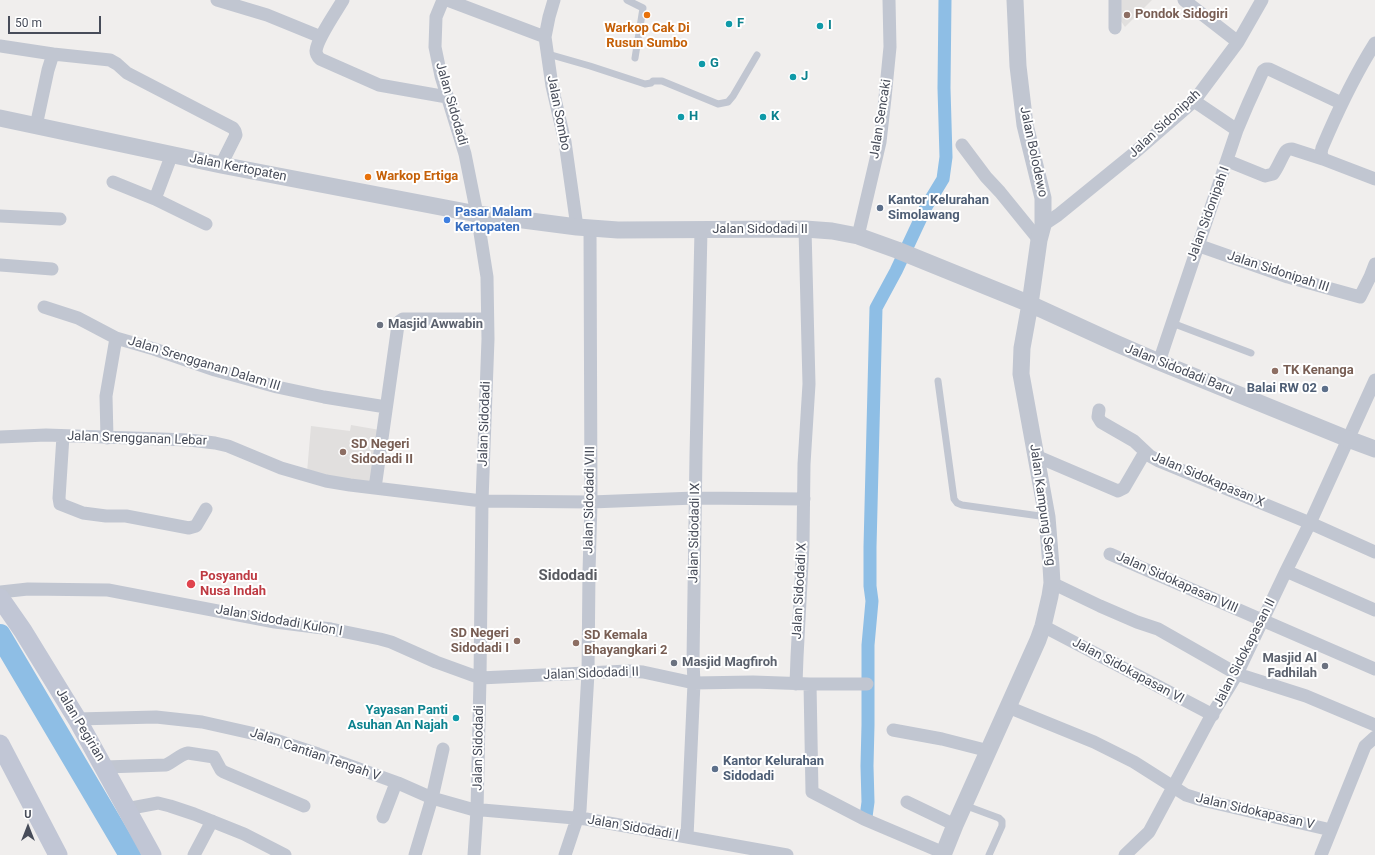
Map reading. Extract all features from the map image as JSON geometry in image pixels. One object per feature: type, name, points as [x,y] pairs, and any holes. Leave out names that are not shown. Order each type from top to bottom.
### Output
[{"type":"main road","name":"Jalan Pegirian","points":[[0,598],[23,631],[77,719],[105,767],[126,809],[152,855]]},
{"type":"main road","points":[[0,744],[5,764],[58,855]]},
{"type":"street","points":[[217,0],[267,15],[321,38]]},
{"type":"street","name":"Jalan Sidodadi","points":[[443,0],[436,17],[435,47],[441,76],[465,154],[477,214],[486,277],[486,412],[482,501],[477,810],[474,855]]},
{"type":"street","points":[[446,0],[545,37]]},
{"type":"street","name":"Jalan Sombo","points":[[554,0],[545,37],[552,86],[583,227]]},
{"type":"street","name":"Jalan Sencaki","points":[[858,236],[880,142],[890,47],[889,0]]},
{"type":"street","name":"Jalan Bolodewo","points":[[1015,0],[1018,66],[1022,104],[1030,149],[1043,198],[1041,233],[1030,304]]},
{"type":"street","points":[[1115,0],[1115,28]]},
{"type":"street","points":[[1184,0],[1238,42]]},
{"type":"street","name":"Jalan Sidonipah","points":[[1041,233],[1058,216],[1194,101],[1238,42],[1262,0]]},
{"type":"street","points":[[340,1],[316,50],[317,56],[320,59],[379,85],[447,97]]},
{"type":"street","points":[[1323,159],[1322,148],[1341,103],[1358,70],[1375,43]]},
{"type":"street","points":[[0,46],[114,62],[127,73],[233,128],[236,136],[222,165]]},
{"type":"street","points":[[36,126],[53,54]]},
{"type":"street","name":"Jalan Sidonipah I","points":[[1159,362],[1197,245],[1228,161],[1237,130],[1263,71],[1269,69],[1341,103]]},
{"type":"street","points":[[1194,101],[1237,130]]},
{"type":"street","name":"Jalan Kertopaten","points":[[0,118],[222,165],[477,214]]},
{"type":"street","points":[[962,145],[986,177],[1041,233]]},
{"type":"street","points":[[1228,161],[1265,176],[1273,174],[1278,168],[1286,151],[1292,149],[1375,179]]},
{"type":"street","points":[[155,199],[172,154]]},
{"type":"street","points":[[113,182],[155,199],[206,224]]},
{"type":"street","name":"Jalan Sidodadi II","points":[[477,214],[618,230],[805,229],[832,231],[858,236],[904,252],[1030,304]]},
{"type":"street","points":[[0,216],[60,219]]},
{"type":"street","name":"Jalan Sidodadi VIII","points":[[565,855],[580,810],[588,673],[591,502],[583,227]]},
{"type":"street","name":"Jalan Sidodadi X","points":[[796,684],[803,545],[804,464],[809,384],[805,229]]},
{"type":"street","name":"Jalan Sidodadi IX","points":[[687,837],[694,683],[695,498],[701,230]]},
{"type":"street","name":"Jalan Sidonipah III","points":[[1197,245],[1288,277],[1360,297],[1373,277]]},
{"type":"street","points":[[1373,277],[1375,264]]},
{"type":"street","points":[[0,265],[52,269]]},
{"type":"street","name":"Jalan Sidodadi Baru","points":[[1030,304],[1159,362],[1375,449]]},
{"type":"street","name":"Jalan Kampung Seng","points":[[944,854],[955,825],[1043,626],[1052,583],[1047,517],[1021,374],[1022,348],[1030,304]]},
{"type":"street","name":"Jalan Srengganan Dalam III","points":[[44,307],[78,318],[116,338],[154,349],[215,370],[277,387],[386,408]]},
{"type":"street","points":[[375,488],[400,321],[403,319],[487,319]]},
{"type":"street","points":[[107,438],[106,396],[116,338]]},
{"type":"street","name":"Jalan Sidokapasan II","points":[[1125,855],[1149,832],[1173,786],[1237,674],[1310,523],[1375,380]]},
{"type":"street","points":[[1099,410],[1098,417],[1101,422],[1134,441],[1145,452]]},
{"type":"street","name":"Jalan Srengganan Lebar","points":[[0,437],[46,435],[189,440],[215,443],[228,446],[280,468],[326,481],[482,501],[591,502],[695,498],[804,499]]},
{"type":"street","points":[[62,436],[60,504],[83,513],[106,516],[126,516],[189,528],[196,526],[206,509]]},
{"type":"street","name":"Jalan Sidokapasan X","points":[[1036,456],[1118,491],[1124,488],[1145,452],[1159,461],[1310,523],[1375,552]]},
{"type":"street","name":"Jalan Sidokapasan VIII","points":[[1110,554],[1375,669]]},
{"type":"street","points":[[1286,571],[1375,610]]},
{"type":"street","points":[[1052,583],[1137,622],[1158,629],[1237,674],[1306,696],[1375,725]]},
{"type":"street","name":"Jalan Sidodadi Kulon I","points":[[0,592],[28,589],[108,590],[274,622],[331,629],[391,642],[436,662],[480,678]]},
{"type":"street","name":"Jalan Sidokapasan VI","points":[[1043,626],[1212,716]]},
{"type":"street","name":"Jalan Sidodadi II","points":[[480,678],[643,672],[694,683],[753,682],[796,684]]},
{"type":"street","points":[[796,684],[867,684]]},
{"type":"street","points":[[810,684],[812,792],[864,819],[944,854]]},
{"type":"street","name":"Jalan Sidokapasan V","points":[[1008,707],[1094,742],[1134,762],[1186,795],[1331,830]]},
{"type":"street","name":"Jalan Cantian Tengah V","points":[[77,719],[156,717],[202,722],[260,735],[318,754],[432,798],[477,810]]},
{"type":"street","points":[[892,730],[942,739],[989,751]]},
{"type":"street","points":[[1321,855],[1365,746],[1375,737]]},
{"type":"street","points":[[415,855],[432,798],[443,749]]},
{"type":"street","points":[[105,767],[166,765],[173,762],[185,753],[214,757],[221,770],[224,772],[304,806]]},
{"type":"street","points":[[383,817],[396,783]]},
{"type":"street","points":[[907,802],[955,825]]},
{"type":"street","points":[[126,809],[158,803],[170,806],[244,834],[285,855]]},
{"type":"street","name":"Jalan Sidodadi I","points":[[477,810],[577,819],[787,855]]},
{"type":"street","points":[[194,855],[212,821]]},
{"type":"lane","points":[[627,0],[643,8],[635,58]]},
{"type":"lane","points":[[548,54],[645,84],[653,81],[662,81],[718,104],[728,102],[733,96],[757,55]]},
{"type":"lane","points":[[1172,322],[1251,352]]},
{"type":"lane","points":[[938,381],[954,499],[957,503],[962,506],[1047,517]]},
{"type":"lane","points":[[964,805],[999,818],[1002,821],[1002,826],[989,855]]},
{"type":"shaded area","name":"Pondok Sidogiri","points":[[1117,0],[1152,0],[1125,27],[1118,17]]},
{"type":"shaded area","name":"SD Negeri Sidodadi II","points":[[351,425],[380,430],[373,483],[307,472],[311,426],[350,431]]},
{"type":"waterway","points":[[866,817],[868,802],[868,645],[872,601],[870,586],[870,547],[876,308],[896,271],[926,207],[943,179],[946,157],[944,88],[945,0]]},
{"type":"waterway","points":[[0,635],[130,855]]},
{"type":"place","name":"Warkop Cak Di Rusun Sumbo","points":[[647,15]]},
{"type":"place","name":"Pondok Sidogiri","points":[[1127,15]]},
{"type":"place","name":"F","points":[[729,24]]},
{"type":"place","name":"I","points":[[820,26]]},
{"type":"place","name":"G","points":[[702,64]]},
{"type":"place","name":"J","points":[[793,77]]},
{"type":"place","name":"H","points":[[681,117]]},
{"type":"place","name":"K","points":[[763,117]]},
{"type":"place","name":"Warkop Ertiga","points":[[368,177]]},
{"type":"place","name":"Kantor Kelurahan Simolawang","points":[[880,208]]},
{"type":"place","name":"Pasar Malam Kertopaten","points":[[447,220]]},
{"type":"place","name":"Masjid Awwabin","points":[[380,325]]},
{"type":"place","name":"TK Kenanga","points":[[1275,371]]},
{"type":"place","name":"Balai RW 02","points":[[1325,389]]},
{"type":"place","name":"SD Negeri Sidodadi II","points":[[343,452]]},
{"type":"place","name":"Posyandu Nusa Indah","points":[[191,584]]},
{"type":"place","name":"SD Negeri Sidodadi I","points":[[517,641]]},
{"type":"place","name":"SD Kemala Bhayangkari 2","points":[[576,643]]},
{"type":"place","name":"Masjid Magfiroh","points":[[674,663]]},
{"type":"place","name":"Masjid Al Fadhilah","points":[[1325,666]]},
{"type":"place","name":"Yayasan Panti Asuhan An Najah","points":[[456,718]]},
{"type":"place","name":"Kantor Kelurahan Sidodadi","points":[[715,769]]},
{"type":"district","name":"Sidodadi","points":[[568,576]]}]
